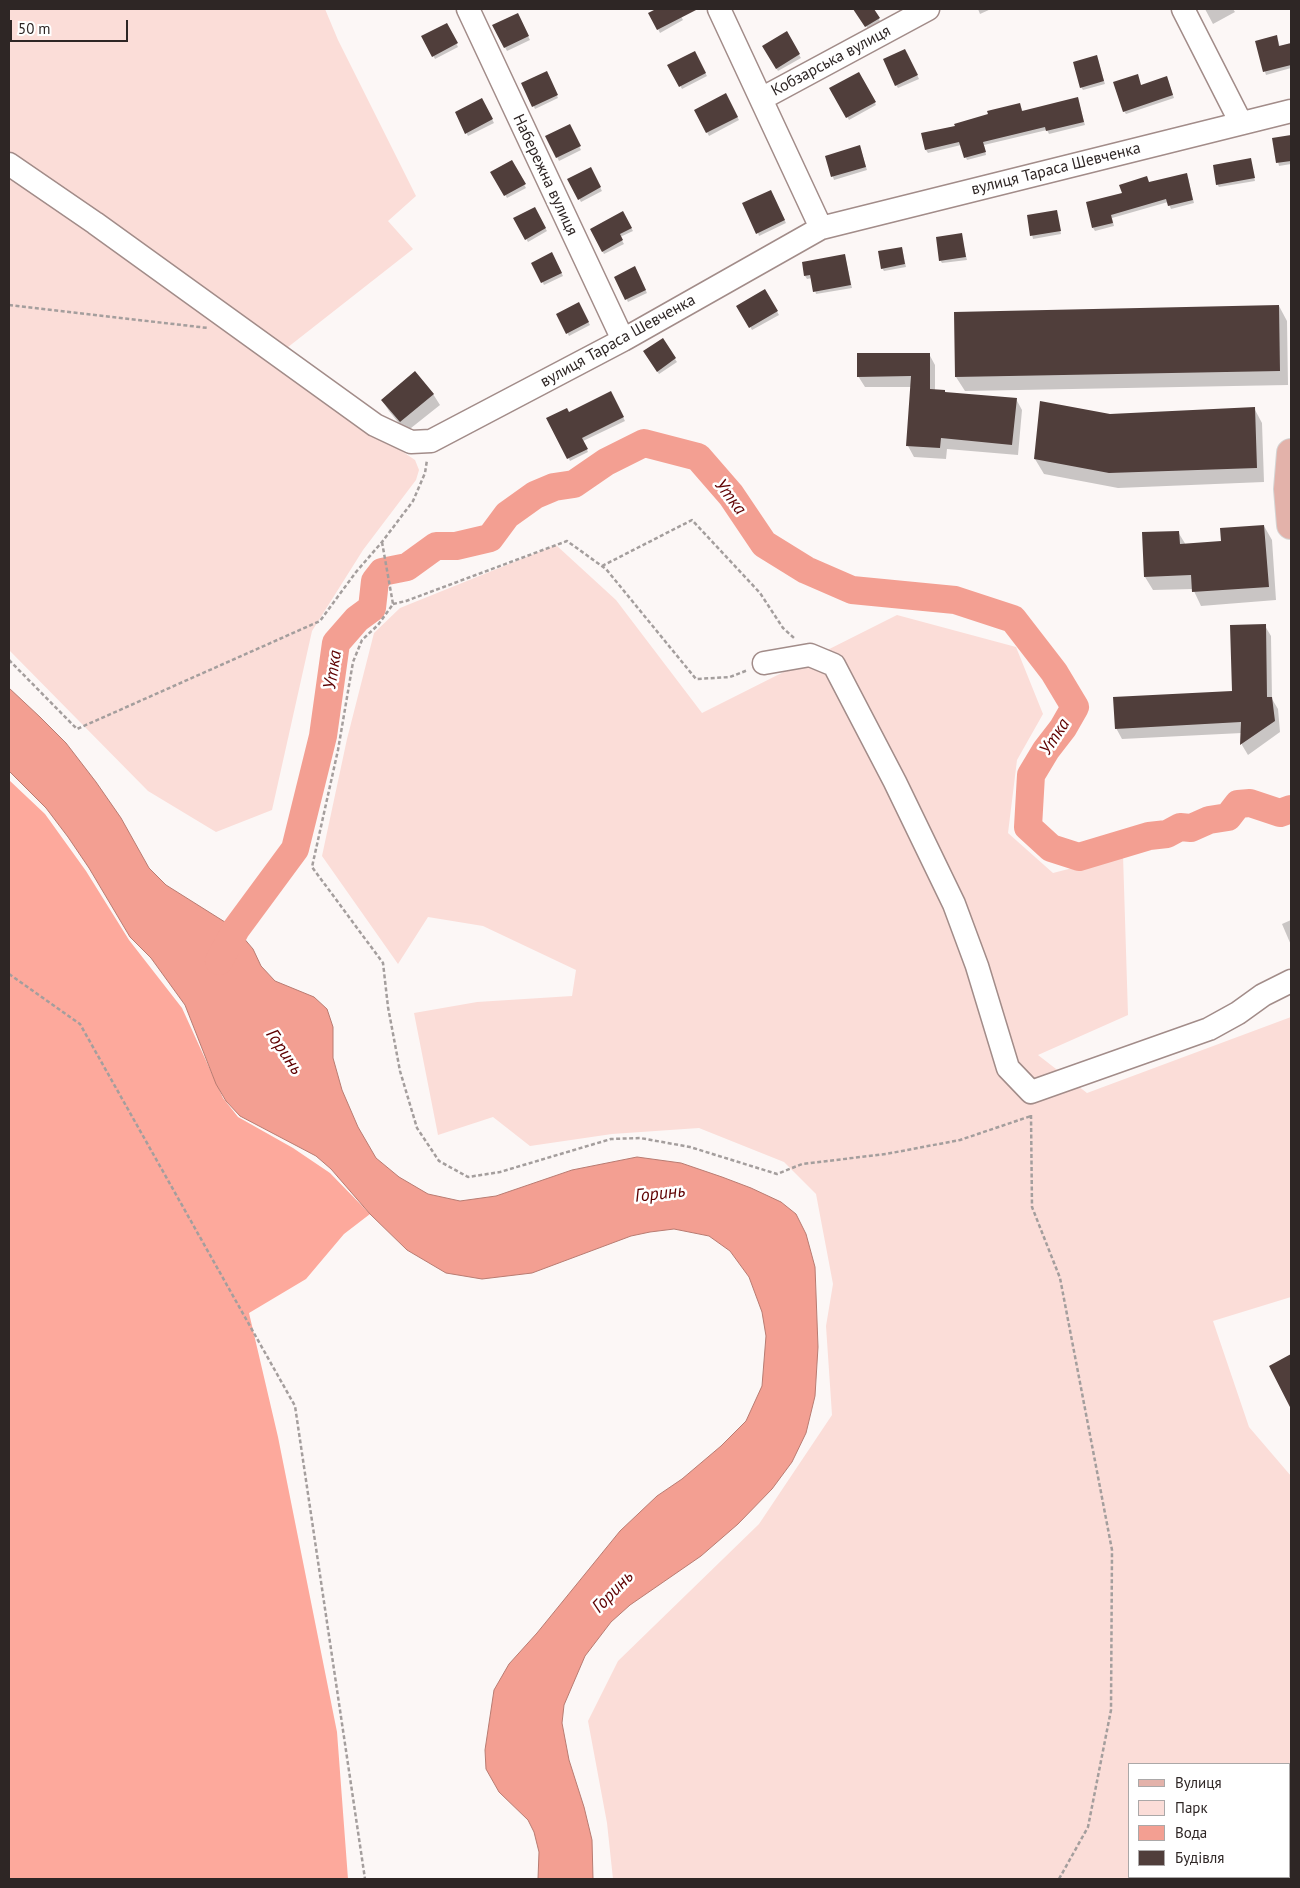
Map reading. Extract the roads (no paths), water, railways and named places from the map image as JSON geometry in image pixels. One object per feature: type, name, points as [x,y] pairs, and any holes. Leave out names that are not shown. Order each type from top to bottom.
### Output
[{"type":"main road","points":[[1291,453],[1288,489],[1291,525]]},
{"type":"street","name":"Набережна вулиця","points":[[468,9],[622,340]]},
{"type":"street","points":[[719,9],[821,228]]},
{"type":"street","name":"Кобзарська вулиця","points":[[761,99],[928,9]]},
{"type":"street","points":[[1183,9],[1241,123]]},
{"type":"street","name":"вулиця Тараса Шевченка","points":[[9,164],[95,222],[375,425],[421,442],[622,340],[821,228],[1291,111]]},
{"type":"street","points":[[764,663],[810,655],[834,665],[895,782],[954,904],[977,966],[1008,1068],[1032,1092],[1209,1029],[1238,1013],[1263,995],[1291,981]]},
{"type":"water","name":"Горинь","points":[[9,688],[66,743],[121,818],[149,868],[166,885],[236,929],[253,949],[261,966],[275,981],[314,997],[327,1009],[333,1027],[333,1058],[342,1090],[358,1127],[376,1158],[399,1177],[428,1194],[460,1201],[496,1196],[572,1170],[637,1157],[681,1163],[751,1188],[781,1202],[796,1214],[806,1234],[815,1267],[818,1347],[815,1396],[806,1433],[792,1462],[772,1489],[738,1524],[701,1556],[630,1605],[611,1622],[585,1656],[564,1705],[562,1723],[569,1760],[592,1840],[593,1879],[538,1879],[539,1852],[534,1832],[528,1820],[499,1792],[486,1769],[485,1750],[494,1690],[509,1664],[537,1633],[620,1531],[657,1496],[682,1479],[721,1446],[746,1421],[762,1386],[766,1336],[762,1312],[749,1277],[730,1251],[709,1236],[674,1229],[631,1236],[532,1273],[482,1279],[446,1273],[407,1250],[370,1214],[331,1169],[316,1156],[240,1116],[226,1101],[216,1084],[185,1005],[151,958],[130,937],[89,868],[68,837],[46,808],[9,771]]},
{"type":"waterway","name":"Утка","points":[[219,961],[236,929],[295,849],[323,736],[336,643],[357,619],[372,608],[375,581],[382,572],[407,567],[436,546],[456,546],[490,538],[507,515],[535,495],[554,487],[574,484],[606,462],[644,443],[698,457],[731,495],[764,544],[806,570],[852,590],[955,600],[1013,619],[1054,672],[1075,707],[1031,775],[1028,827],[1051,848],[1079,857],[1149,836],[1167,834],[1180,827],[1191,828],[1209,820],[1228,817],[1238,804],[1250,803],[1280,813],[1291,809]]}]
